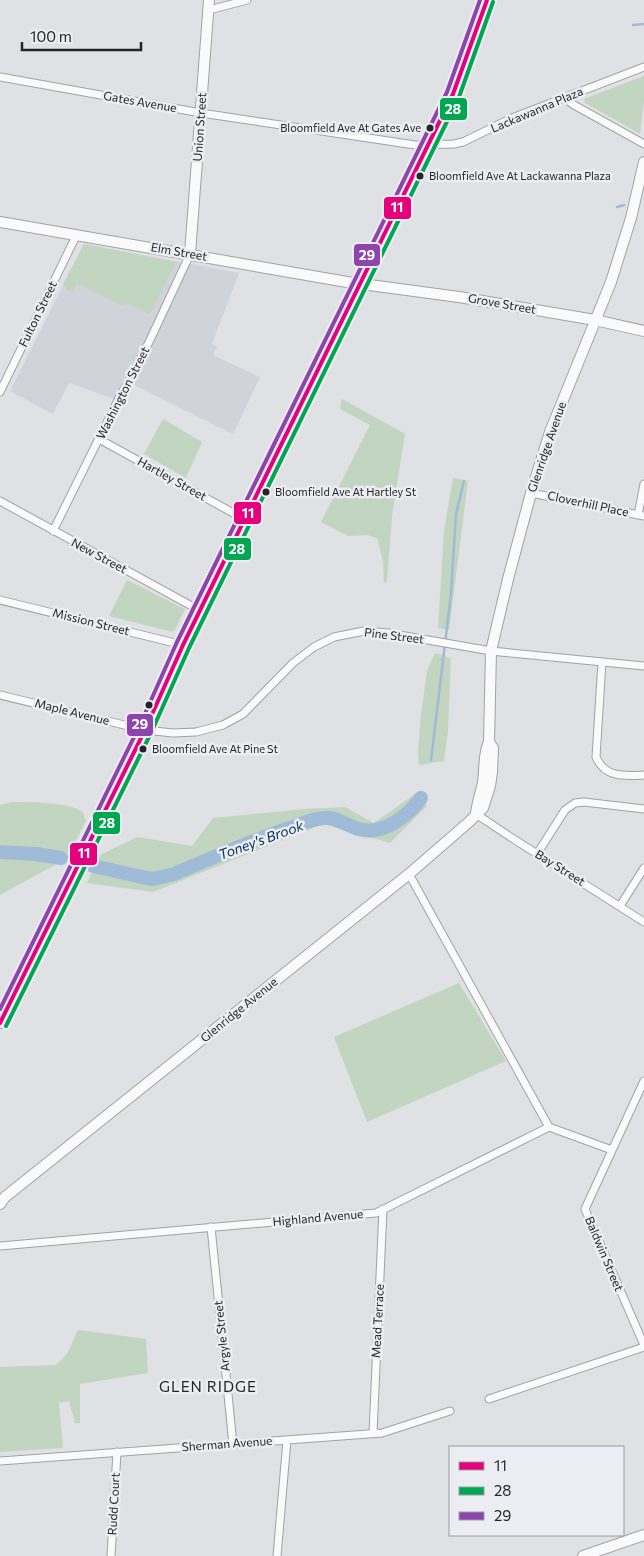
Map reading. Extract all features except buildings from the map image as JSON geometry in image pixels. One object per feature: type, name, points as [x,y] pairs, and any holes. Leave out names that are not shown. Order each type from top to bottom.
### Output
[{"type":"street","points":[[209,5],[247,0]]},
{"type":"street","points":[[0,1023],[145,730],[199,610],[456,87],[487,0]]},
{"type":"street","name":"Union Street","points":[[190,254],[209,5]]},
{"type":"street","name":"Lackawanna Plaza","points":[[428,144],[463,142],[512,118],[644,67]]},
{"type":"street","name":"Gates Avenue","points":[[0,77],[201,113],[415,145],[428,144]]},
{"type":"street","points":[[564,98],[644,144]]},
{"type":"street","name":"Glenridge Avenue","points":[[0,1204],[13,1191],[409,874],[476,814],[485,772],[485,749],[489,742],[491,651],[531,493],[550,432],[611,282],[644,162]]},
{"type":"street","name":"Elm Street","points":[[0,222],[359,284]]},
{"type":"street","name":"Fulton Street","points":[[1,386],[76,236]]},
{"type":"street","name":"Washington Street","points":[[53,531],[190,254]]},
{"type":"street","name":"Grove Street","points":[[359,284],[459,297],[595,320],[644,331]]},
{"type":"street","name":"Hartley Street","points":[[99,439],[244,519]]},
{"type":"street","points":[[641,516],[644,484]]},
{"type":"street","name":"Cloverhill Place","points":[[531,493],[641,516]]},
{"type":"street","name":"New Street","points":[[0,501],[199,610]]},
{"type":"street","name":"Mission Street","points":[[0,600],[183,645]]},
{"type":"street","name":"Pine Street","points":[[145,730],[189,733],[210,729],[229,722],[243,714],[303,654],[319,644],[356,632],[371,631],[491,651],[644,666]]},
{"type":"street","points":[[602,662],[596,757],[603,769],[616,775],[644,775]]},
{"type":"street","name":"Maple Avenue","points":[[0,695],[145,730]]},
{"type":"street","points":[[537,854],[565,810],[576,803],[584,802],[644,809]]},
{"type":"street","name":"Bay Street","points":[[476,814],[644,922]]},
{"type":"street","points":[[620,906],[644,868]]},
{"type":"street","points":[[409,874],[549,1127],[612,1150]]},
{"type":"street","name":"Baldwin Street","points":[[644,1081],[585,1209],[644,1346]]},
{"type":"street","name":"Highland Avenue","points":[[0,1246],[376,1213],[549,1127]]},
{"type":"street","name":"Mead Terrace","points":[[373,1433],[383,1210]]},
{"type":"street","name":"Argyle Street","points":[[211,1227],[233,1444]]},
{"type":"street","points":[[490,1399],[644,1346]]},
{"type":"street","name":"Sherman Avenue","points":[[0,1461],[382,1432],[450,1411]]},
{"type":"street","points":[[277,1556],[287,1440]]},
{"type":"street","name":"Rudd Court","points":[[111,1556],[117,1452]]},
{"type":"street","points":[[583,1556],[644,1535]]},
{"type":"shaded area","points":[[84,244],[239,273],[212,344],[217,347],[213,355],[260,377],[233,434],[138,387],[124,378],[114,399],[69,383],[53,414],[10,391]]},
{"type":"green space","points":[[644,76],[644,102],[640,134],[585,103],[584,99]]},
{"type":"green space","points":[[84,244],[175,262],[150,314],[126,303],[123,306],[77,284],[72,292],[68,291],[63,284]]},
{"type":"green space","points":[[342,399],[405,434],[392,516],[387,582],[384,583],[383,561],[377,538],[367,535],[348,536],[321,522],[370,425],[340,409]]},
{"type":"green space","points":[[163,419],[202,442],[186,478],[144,454]]},
{"type":"green space","points":[[453,478],[468,481],[449,630],[438,628],[444,531]]},
{"type":"green space","points":[[127,580],[185,609],[173,632],[109,616]]},
{"type":"green space","points":[[435,653],[451,658],[448,731],[444,761],[419,765],[418,751],[421,714],[427,671]]},
{"type":"green space","points":[[415,794],[427,806],[390,843],[323,824],[153,892],[87,883],[100,855],[137,837],[192,846],[213,818],[305,809],[345,807],[374,823]]},
{"type":"green space","points":[[13,802],[51,803],[71,807],[83,813],[86,821],[66,859],[0,895],[0,805]]},
{"type":"green space","points":[[459,983],[506,1061],[367,1122],[334,1037]]},
{"type":"green space","points":[[78,1330],[146,1339],[148,1373],[80,1384],[80,1423],[75,1423],[69,1401],[59,1403],[63,1448],[0,1452],[0,1367],[56,1365],[67,1354]]},
{"type":"waterway","points":[[633,25],[644,24]]},
{"type":"waterway","name":"Toney's Brook","points":[[617,207],[624,205]]},
{"type":"waterway","name":"Toney's Brook","points":[[431,760],[451,594],[456,514],[464,481]]},
{"type":"waterway","name":"Toney's Brook","points":[[93,866],[153,879],[174,874],[305,822],[330,818],[361,830],[368,831],[382,828],[401,818],[421,798]]},
{"type":"waterway","name":"Toney's Brook","points":[[0,852],[36,854],[61,858]]},
{"type":"transit line","name":"29","points":[[0,1009],[139,727],[177,642],[447,92],[480,0]]},
{"type":"transit line","name":"11","points":[[0,1023],[145,730],[183,645],[453,94],[487,0]]},
{"type":"transit line","name":"28","points":[[6,1026],[151,733],[189,648],[459,97],[493,2]]},
{"type":"place","name":"Bloomfield Ave At Gates Ave","points":[[430,128]]},
{"type":"place","name":"Bloomfield Ave At Lackawanna Plaza","points":[[420,176]]},
{"type":"place","name":"Bloomfield Ave At Hartley St","points":[[266,492]]},
{"type":"place","name":"Bloomfield Ave At Pine St","points":[[143,749]]},
{"type":"district","name":"GLEN RIDGE","points":[[208,1387]]}]
